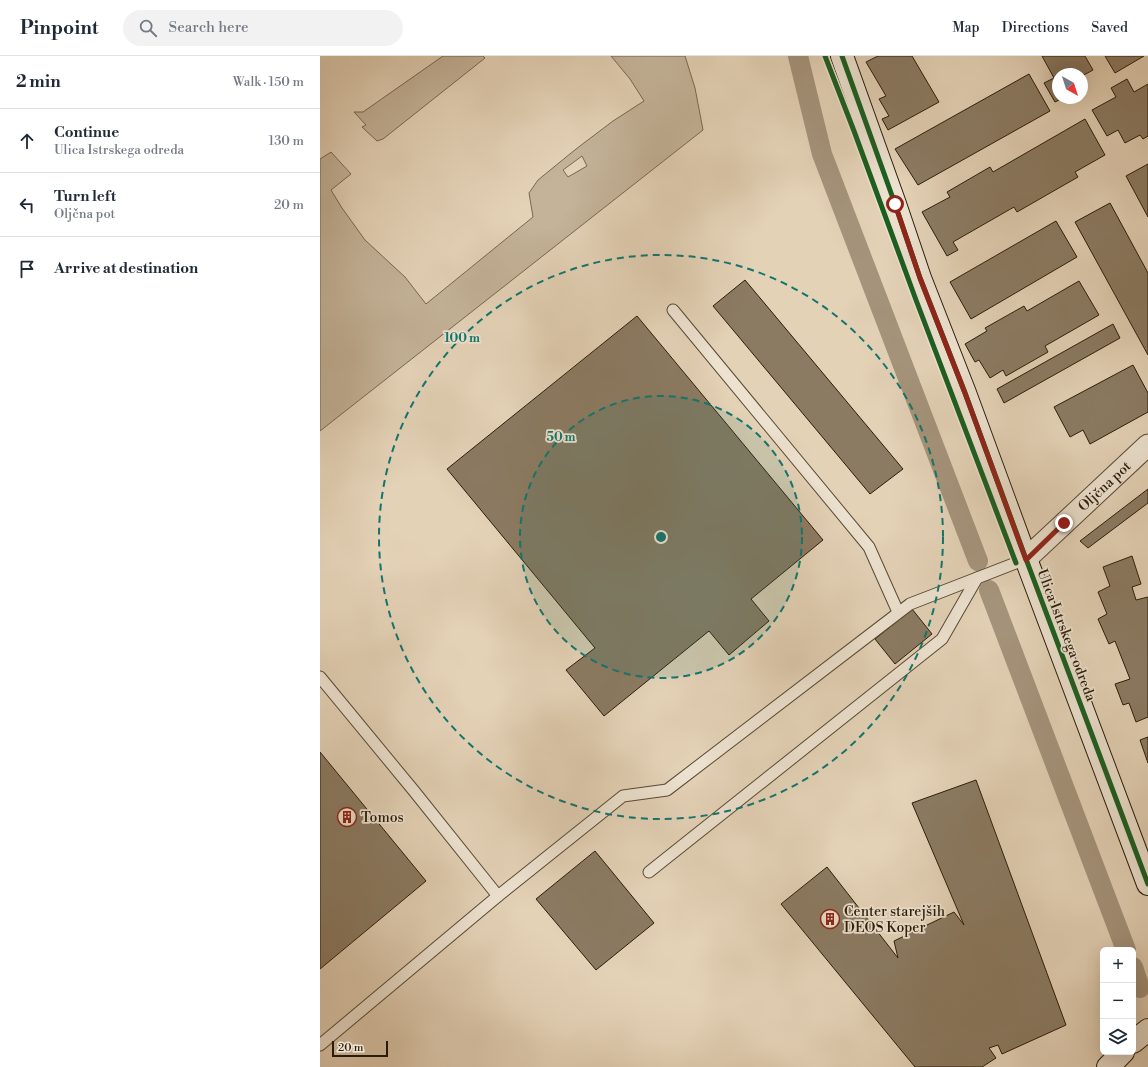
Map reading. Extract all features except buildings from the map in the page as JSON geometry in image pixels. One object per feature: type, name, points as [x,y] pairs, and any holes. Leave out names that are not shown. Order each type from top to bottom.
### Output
[{"type":"street","name":"Ulica Istrskega odreda","points":[[842,56],[920,278],[962,386],[1148,884]]},
{"type":"street","name":"Oljčna pot","points":[[1026,560],[1148,445]]},
{"type":"street","points":[[1136,1040],[1148,1030]]},
{"type":"street","points":[[1108,1067],[1120,1055]]},
{"type":"lane","points":[[673,310],[870,547],[898,612]]},
{"type":"lane","points":[[320,1045],[498,896],[623,796],[667,790],[910,604],[1026,560]]},
{"type":"lane","points":[[649,872],[942,639],[977,578]]},
{"type":"lane","points":[[320,677],[498,896]]},
{"type":"shaded area","points":[[443,56],[483,56],[485,58],[383,139],[377,141],[362,127],[366,125],[354,112],[363,112]]},
{"type":"shaded area","points":[[611,56],[685,56],[695,88],[703,130],[320,431],[320,159],[331,152],[351,174],[331,190],[365,240],[405,277],[426,304],[533,217],[529,193],[538,180],[613,121],[644,101],[630,79]],"holes":[[[582,156],[587,166],[568,177],[563,170]]]},
{"type":"waterway","points":[[798,56],[822,154],[978,561]]},
{"type":"waterway","points":[[989,590],[1125,947]]},
{"type":"waterway","points":[[1136,976],[1140,988]]},
{"type":"cycle path","points":[[825,56],[1016,563]]},
{"type":"cycle path","points":[[842,56],[920,278],[965,393],[1148,884]]},
{"type":"place","name":"Tomos","points":[[347,817]]},
{"type":"place","name":"Center starejših DEOS Koper","points":[[830,919]]},
{"type":"route","points":[[895,204],[920,278],[946,342],[1026,560],[1064,523]]}]
